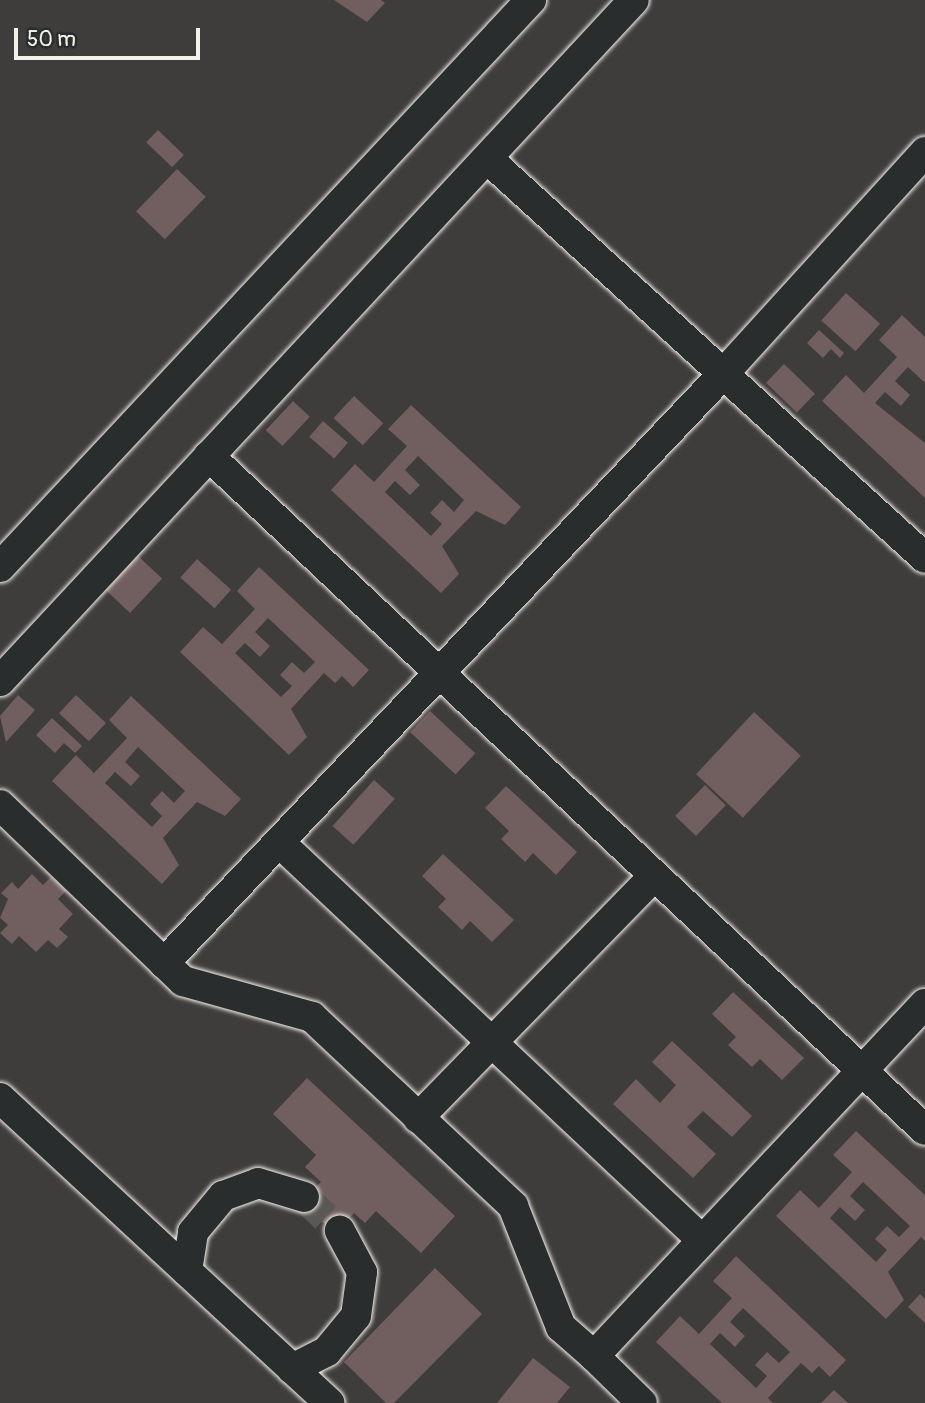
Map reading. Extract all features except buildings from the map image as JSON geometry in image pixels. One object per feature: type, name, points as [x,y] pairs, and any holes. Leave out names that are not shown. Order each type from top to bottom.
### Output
[{"type":"street","points":[[0,567],[531,0]]},
{"type":"street","points":[[0,681],[489,160],[634,0]]},
{"type":"street","points":[[164,963],[437,670],[724,373],[925,152]]},
{"type":"street","points":[[489,160],[925,558]]},
{"type":"street","points":[[209,456],[653,877],[925,1130]]},
{"type":"street","points":[[0,805],[183,981],[312,1017],[513,1206],[561,1327],[642,1403]]},
{"type":"street","points":[[279,842],[702,1240]]},
{"type":"street","points":[[418,1118],[653,877]]},
{"type":"street","points":[[594,1356],[925,1004]]},
{"type":"street","points":[[0,1098],[329,1403]]},
{"type":"street","points":[[187,1271],[193,1232],[223,1196],[258,1183],[304,1197]]},
{"type":"street","points":[[292,1368],[327,1352],[356,1316],[362,1272],[340,1231]]},
{"type":"tunnel","points":[[304,1197],[340,1231]]}]
